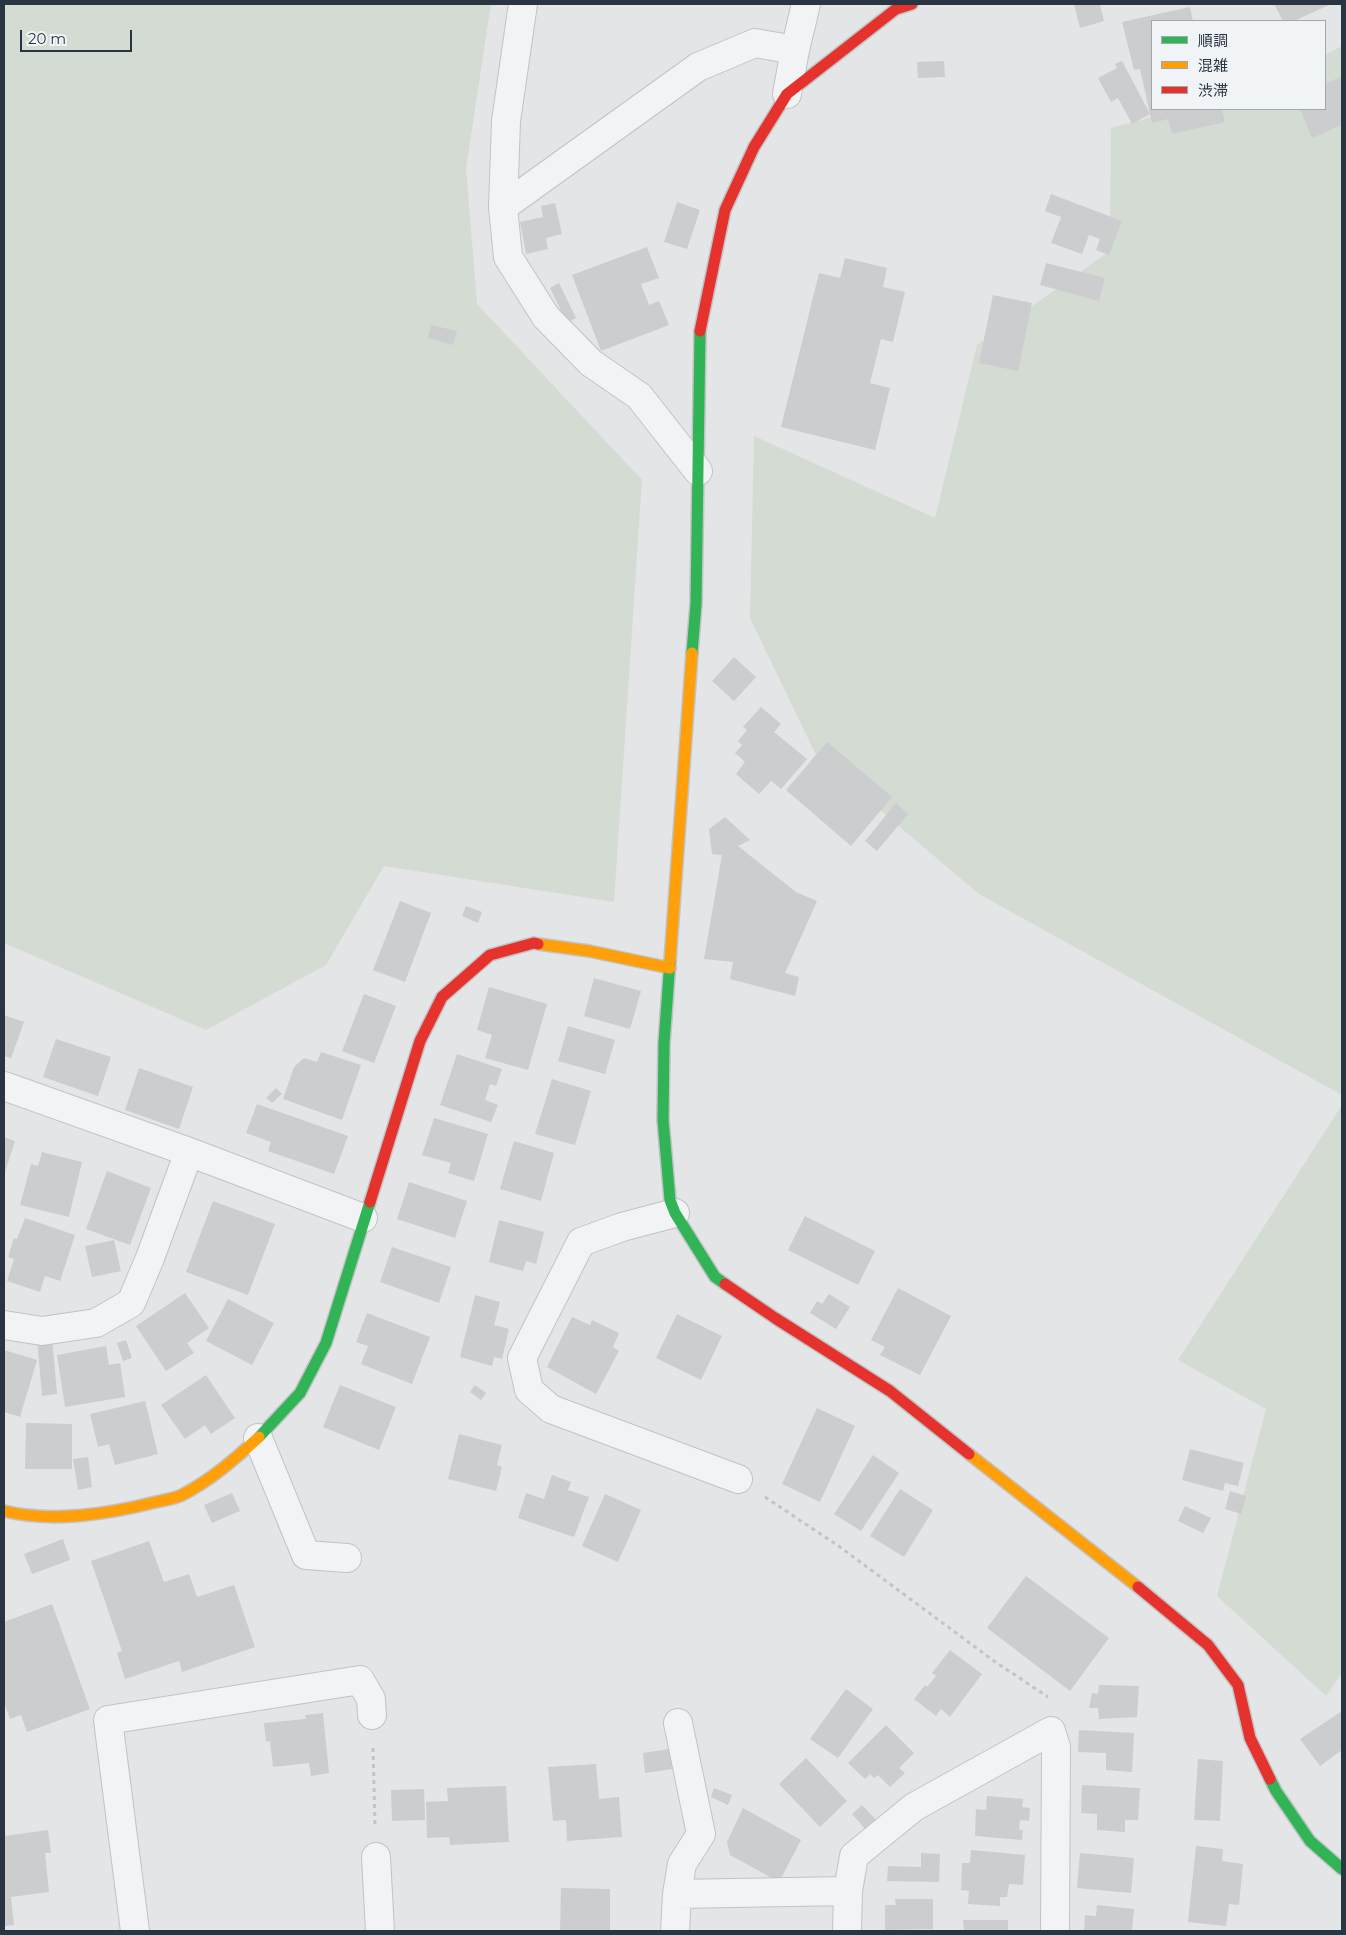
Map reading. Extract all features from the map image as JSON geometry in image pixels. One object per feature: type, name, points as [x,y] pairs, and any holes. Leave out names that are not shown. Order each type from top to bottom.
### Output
[{"type":"street","points":[[523,4],[506,121],[503,207],[508,257],[546,317],[591,363],[639,396],[698,471]]},
{"type":"street","points":[[787,94],[806,4]]},
{"type":"street","points":[[912,4],[896,9],[787,94],[754,146],[725,210],[700,325],[696,604],[664,1043],[663,1120],[670,1200],[675,1214],[715,1277],[775,1318],[890,1391],[1174,1615],[1208,1645],[1238,1685],[1250,1738],[1276,1791],[1310,1841],[1342,1869]]},
{"type":"street","points":[[503,207],[698,67],[755,43],[795,50]]},
{"type":"street","points":[[4,1511],[25,1516],[74,1515],[125,1510],[180,1496],[213,1477],[258,1438],[300,1393],[326,1343],[363,1218],[420,1041],[442,997],[490,955],[534,942],[670,968]]},
{"type":"street","points":[[4,1086],[189,1152],[363,1218]]},
{"type":"street","points":[[4,1325],[42,1331],[96,1323],[131,1303],[150,1258],[189,1152]]},
{"type":"street","points":[[675,1214],[622,1227],[581,1242],[522,1358],[529,1390],[551,1409],[738,1479]]},
{"type":"street","points":[[258,1438],[306,1555],[347,1558]]},
{"type":"street","points":[[135,1931],[108,1720],[360,1680],[370,1699],[372,1715]]},
{"type":"street","points":[[675,1931],[677,1894],[682,1864],[702,1834],[678,1723]]},
{"type":"street","points":[[847,1931],[848,1891],[854,1856],[914,1807],[1051,1731],[1056,1747],[1055,1931]]},
{"type":"street","points":[[376,1857],[380,1931]]},
{"type":"street","points":[[677,1894],[848,1891]]},
{"type":"path","points":[[738,1479],[840,1547],[994,1661],[1049,1698],[1051,1731]]},
{"type":"path","points":[[372,1715],[376,1857]]},
{"type":"shaded area","points":[[4,4],[491,4],[466,168],[477,304],[642,480],[614,902],[384,866],[326,965],[206,1030],[4,943]]},
{"type":"shaded area","points":[[1342,46],[1342,1095],[979,894],[817,757],[750,618],[754,436],[935,518],[977,345],[1110,251],[1111,128],[1179,110],[1326,110],[1326,54]]},
{"type":"shaded area","points":[[1342,1105],[1342,1673],[1326,1696],[1217,1596],[1266,1409],[1178,1360]]},
{"type":"building","points":[[1074,4],[1100,4],[1104,21],[1080,28]]},
{"type":"building","points":[[1274,4],[1331,4],[1296,20],[1282,20]]},
{"type":"building","points":[[1190,7],[1193,20],[1151,20],[1151,110],[1222,110],[1225,122],[1172,134],[1168,119],[1152,123],[1140,69],[1134,70],[1122,22]]},
{"type":"building","points":[[944,61],[945,77],[918,78],[917,62]]},
{"type":"building","points":[[1122,61],[1150,114],[1132,124],[1118,98],[1111,102],[1098,78],[1117,68],[1115,64]]},
{"type":"building","points":[[1342,76],[1342,125],[1312,138],[1300,110],[1326,110],[1326,84]]},
{"type":"building","points":[[1051,194],[1122,221],[1109,255],[1096,250],[1100,239],[1089,235],[1082,254],[1051,243],[1061,217],[1045,211]]},
{"type":"building","points":[[677,202],[700,210],[687,249],[664,242]]},
{"type":"building","points":[[555,203],[562,234],[546,238],[548,249],[526,254],[520,222],[543,217],[541,206]]},
{"type":"building","points":[[647,247],[659,278],[641,284],[649,305],[659,301],[669,325],[601,351],[572,275]]},
{"type":"building","points":[[845,258],[887,268],[883,287],[905,292],[893,342],[881,339],[870,383],[890,388],[875,450],[781,427],[819,273],[840,278]]},
{"type":"building","points":[[1046,263],[1105,278],[1099,301],[1040,285]]},
{"type":"building","points":[[559,283],[576,318],[567,323],[550,288]]},
{"type":"building","points":[[993,295],[1032,303],[1018,371],[979,363]]},
{"type":"building","points":[[431,325],[457,331],[453,345],[428,338]]},
{"type":"building","points":[[734,657],[756,677],[734,701],[712,681]]},
{"type":"building","points":[[761,707],[781,724],[774,732],[807,759],[781,789],[771,781],[759,794],[736,774],[745,762],[735,753],[742,745],[738,741],[747,730],[743,727]]},
{"type":"building","points":[[827,742],[892,797],[851,846],[786,790]]},
{"type":"building","points":[[896,803],[908,814],[877,851],[865,841]]},
{"type":"building","points":[[725,817],[750,840],[738,846],[796,892],[817,901],[785,973],[799,977],[795,996],[730,979],[733,962],[704,959],[722,855],[712,854],[709,829]]},
{"type":"building","points":[[400,901],[431,913],[405,982],[373,970]]},
{"type":"building","points":[[466,906],[482,912],[478,923],[462,916]]},
{"type":"building","points":[[594,978],[641,991],[630,1029],[584,1016]]},
{"type":"building","points":[[489,987],[547,1004],[528,1070],[485,1058],[492,1035],[477,1030]]},
{"type":"building","points":[[364,994],[396,1006],[374,1063],[342,1051]]},
{"type":"building","points":[[4,1015],[24,1022],[11,1058],[4,1056]]},
{"type":"building","points":[[568,1026],[615,1040],[605,1074],[558,1061]]},
{"type":"building","points":[[56,1039],[111,1057],[98,1096],[43,1077]]},
{"type":"building","points":[[321,1052],[361,1065],[342,1120],[283,1099],[294,1067],[304,1058],[317,1062]]},
{"type":"building","points":[[457,1054],[502,1069],[496,1086],[490,1084],[485,1100],[498,1105],[491,1122],[440,1105]]},
{"type":"building","points":[[139,1068],[193,1087],[179,1129],[125,1110]]},
{"type":"building","points":[[552,1079],[591,1091],[575,1145],[535,1134]]},
{"type":"building","points":[[276,1088],[282,1094],[272,1103],[266,1098]]},
{"type":"building","points":[[257,1104],[348,1136],[334,1174],[268,1151],[271,1142],[246,1133]]},
{"type":"building","points":[[434,1118],[488,1134],[474,1181],[448,1173],[451,1163],[422,1155]]},
{"type":"building","points":[[4,1137],[15,1141],[4,1175]]},
{"type":"building","points":[[514,1141],[554,1153],[541,1201],[500,1189]]},
{"type":"building","points":[[42,1152],[82,1162],[69,1217],[20,1205],[31,1164],[38,1166]]},
{"type":"building","points":[[107,1171],[151,1188],[130,1245],[86,1229]]},
{"type":"building","points":[[409,1182],[467,1201],[455,1238],[397,1219]]},
{"type":"building","points":[[213,1201],[275,1224],[248,1295],[186,1272]]},
{"type":"building","points":[[805,1216],[875,1251],[858,1285],[788,1250]]},
{"type":"building","points":[[25,1218],[75,1235],[60,1281],[45,1276],[40,1292],[7,1281],[14,1259],[8,1257],[14,1238],[17,1239]]},
{"type":"building","points":[[499,1220],[544,1232],[536,1264],[526,1261],[523,1271],[489,1262]]},
{"type":"building","points":[[114,1240],[121,1271],[92,1277],[85,1246]]},
{"type":"building","points":[[392,1247],[451,1267],[439,1303],[380,1282]]},
{"type":"building","points":[[898,1288],[951,1316],[920,1375],[880,1355],[885,1347],[871,1340]]},
{"type":"building","points":[[185,1293],[209,1328],[187,1343],[194,1353],[166,1371],[136,1326]]},
{"type":"building","points":[[829,1294],[850,1307],[836,1329],[810,1313],[817,1301],[822,1304]]},
{"type":"building","points":[[475,1295],[500,1302],[494,1325],[509,1329],[502,1359],[494,1357],[492,1366],[460,1357]]},
{"type":"building","points":[[228,1299],[274,1323],[252,1365],[206,1341]]},
{"type":"building","points":[[367,1313],[430,1337],[412,1384],[361,1364],[368,1346],[356,1342]]},
{"type":"building","points":[[677,1314],[722,1336],[701,1380],[656,1358]]},
{"type":"building","points":[[572,1317],[590,1325],[592,1320],[619,1333],[613,1347],[619,1351],[596,1394],[547,1367]]},
{"type":"building","points":[[52,1337],[57,1394],[42,1396],[37,1338]]},
{"type":"building","points":[[126,1340],[132,1358],[123,1361],[117,1343]]},
{"type":"building","points":[[106,1346],[109,1365],[120,1363],[125,1397],[65,1407],[57,1355]]},
{"type":"building","points":[[4,1350],[37,1360],[20,1417],[4,1412]]},
{"type":"building","points":[[206,1375],[235,1418],[211,1434],[205,1425],[185,1439],[161,1405]]},
{"type":"building","points":[[340,1385],[396,1407],[379,1450],[323,1427]]},
{"type":"building","points":[[475,1385],[486,1393],[481,1400],[470,1392]]},
{"type":"building","points":[[145,1401],[158,1454],[115,1465],[109,1444],[98,1447],[90,1414]]},
{"type":"building","points":[[817,1408],[855,1426],[820,1502],[782,1484]]},
{"type":"building","points":[[26,1423],[72,1424],[72,1469],[25,1469]]},
{"type":"building","points":[[459,1434],[502,1445],[497,1465],[502,1467],[496,1491],[448,1479]]},
{"type":"building","points":[[1190,1449],[1244,1463],[1238,1486],[1225,1483],[1223,1491],[1182,1480]]},
{"type":"building","points":[[873,1455],[899,1473],[861,1531],[834,1514]]},
{"type":"building","points":[[88,1457],[92,1487],[78,1490],[73,1459]]},
{"type":"building","points":[[552,1475],[571,1482],[568,1490],[589,1497],[574,1537],[518,1518],[526,1493],[544,1499]]},
{"type":"building","points":[[900,1489],[933,1510],[904,1557],[870,1536]]},
{"type":"building","points":[[1230,1491],[1246,1496],[1241,1514],[1225,1509]]},
{"type":"building","points":[[232,1493],[240,1511],[212,1523],[204,1505]]},
{"type":"building","points":[[605,1494],[641,1510],[618,1562],[582,1546]]},
{"type":"building","points":[[1185,1506],[1211,1518],[1203,1533],[1178,1521]]},
{"type":"building","points":[[63,1539],[70,1560],[32,1574],[24,1554]]},
{"type":"building","points":[[149,1541],[164,1582],[189,1574],[197,1597],[234,1585],[255,1647],[182,1672],[179,1661],[125,1679],[117,1653],[122,1651],[91,1561]]},
{"type":"building","points":[[1026,1576],[1109,1638],[1070,1691],[987,1628]]},
{"type":"building","points":[[52,1604],[90,1709],[27,1732],[21,1715],[10,1719],[4,1702],[4,1622]]},
{"type":"building","points":[[950,1650],[982,1674],[950,1717],[941,1709],[936,1716],[914,1699],[925,1685],[927,1687],[936,1676],[932,1673]]},
{"type":"building","points":[[1099,1685],[1139,1686],[1137,1717],[1099,1719],[1098,1708],[1089,1708],[1092,1693],[1098,1694]]},
{"type":"building","points":[[846,1689],[873,1709],[838,1758],[810,1739]]},
{"type":"building","points":[[1342,1711],[1342,1750],[1320,1766],[1300,1739]]},
{"type":"building","points":[[323,1713],[329,1773],[311,1776],[309,1763],[273,1767],[270,1741],[266,1742],[264,1723],[306,1719],[305,1715]]},
{"type":"building","points":[[886,1725],[914,1753],[899,1768],[905,1773],[890,1787],[878,1775],[874,1778],[870,1774],[865,1779],[848,1763]]},
{"type":"building","points":[[1079,1730],[1134,1733],[1132,1772],[1106,1770],[1106,1753],[1078,1752]]},
{"type":"building","points":[[669,1749],[673,1769],[645,1773],[643,1753]]},
{"type":"building","points":[[806,1758],[847,1801],[820,1827],[779,1784]]},
{"type":"building","points":[[1198,1759],[1223,1761],[1220,1821],[1194,1820]]},
{"type":"building","points":[[596,1764],[599,1799],[619,1797],[622,1837],[567,1841],[566,1820],[553,1821],[548,1767]]},
{"type":"building","points":[[1082,1785],[1140,1788],[1138,1820],[1125,1820],[1125,1832],[1097,1830],[1097,1814],[1081,1813]]},
{"type":"building","points":[[506,1786],[509,1842],[450,1845],[449,1837],[427,1838],[426,1802],[448,1801],[447,1788]]},
{"type":"building","points":[[714,1788],[732,1795],[728,1805],[711,1797]]},
{"type":"building","points":[[424,1789],[425,1820],[392,1821],[391,1790]]},
{"type":"building","points":[[987,1796],[1023,1799],[1022,1807],[1030,1808],[1029,1821],[1020,1820],[1019,1830],[1023,1830],[1022,1840],[975,1836],[976,1809],[986,1810]]},
{"type":"building","points":[[862,1805],[880,1824],[869,1833],[852,1814]]},
{"type":"building","points":[[743,1808],[801,1840],[779,1882],[730,1855],[727,1842]]},
{"type":"building","points":[[48,1830],[51,1853],[45,1853],[49,1892],[11,1897],[14,1925],[4,1926],[4,1836]]},
{"type":"building","points":[[1196,1846],[1223,1849],[1222,1861],[1243,1864],[1239,1905],[1229,1904],[1226,1926],[1188,1922]]},
{"type":"building","points":[[971,1850],[1025,1855],[1023,1885],[1009,1884],[1007,1897],[1000,1897],[1000,1906],[968,1904],[969,1891],[961,1890],[962,1863],[970,1863]]},
{"type":"building","points":[[921,1853],[940,1854],[939,1882],[887,1881],[888,1866],[921,1867]]},
{"type":"building","points":[[1080,1853],[1134,1858],[1131,1893],[1077,1888]]},
{"type":"building","points":[[561,1888],[610,1889],[610,1931],[560,1931]]},
{"type":"building","points":[[895,1899],[933,1899],[933,1929],[885,1930],[885,1905],[896,1905]]},
{"type":"building","points":[[1097,1905],[1134,1909],[1132,1931],[1084,1931],[1085,1915],[1096,1916]]},
{"type":"building","points":[[963,1920],[1008,1920],[1008,1931],[964,1931]]},
{"type":"traffic: fast","points":[[692,653],[696,604],[700,331]]},
{"type":"traffic: fast","points":[[670,961],[664,1043],[663,1120],[670,1200],[675,1213],[715,1277],[725,1284]]},
{"type":"traffic: fast","points":[[259,1437],[300,1393],[326,1343],[370,1202]]},
{"type":"traffic: fast","points":[[1270,1779],[1310,1841],[1342,1869]]},
{"type":"traffic: slow","points":[[670,961],[692,653]]},
{"type":"traffic: slow","points":[[538,944],[589,951],[670,968]]},
{"type":"traffic: slow","points":[[4,1511],[23,1515],[80,1516],[176,1498],[213,1476],[259,1437]]},
{"type":"traffic: slow","points":[[969,1454],[1138,1587]]},
{"type":"traffic: jam","points":[[700,331],[725,210],[754,147],[787,94],[896,9],[912,4]]},
{"type":"traffic: jam","points":[[370,1202],[420,1041],[442,997],[490,955],[534,943],[538,944]]},
{"type":"traffic: jam","points":[[725,1284],[890,1391],[969,1454]]},
{"type":"traffic: jam","points":[[1138,1587],[1208,1645],[1238,1685],[1250,1738],[1270,1779]]}]
